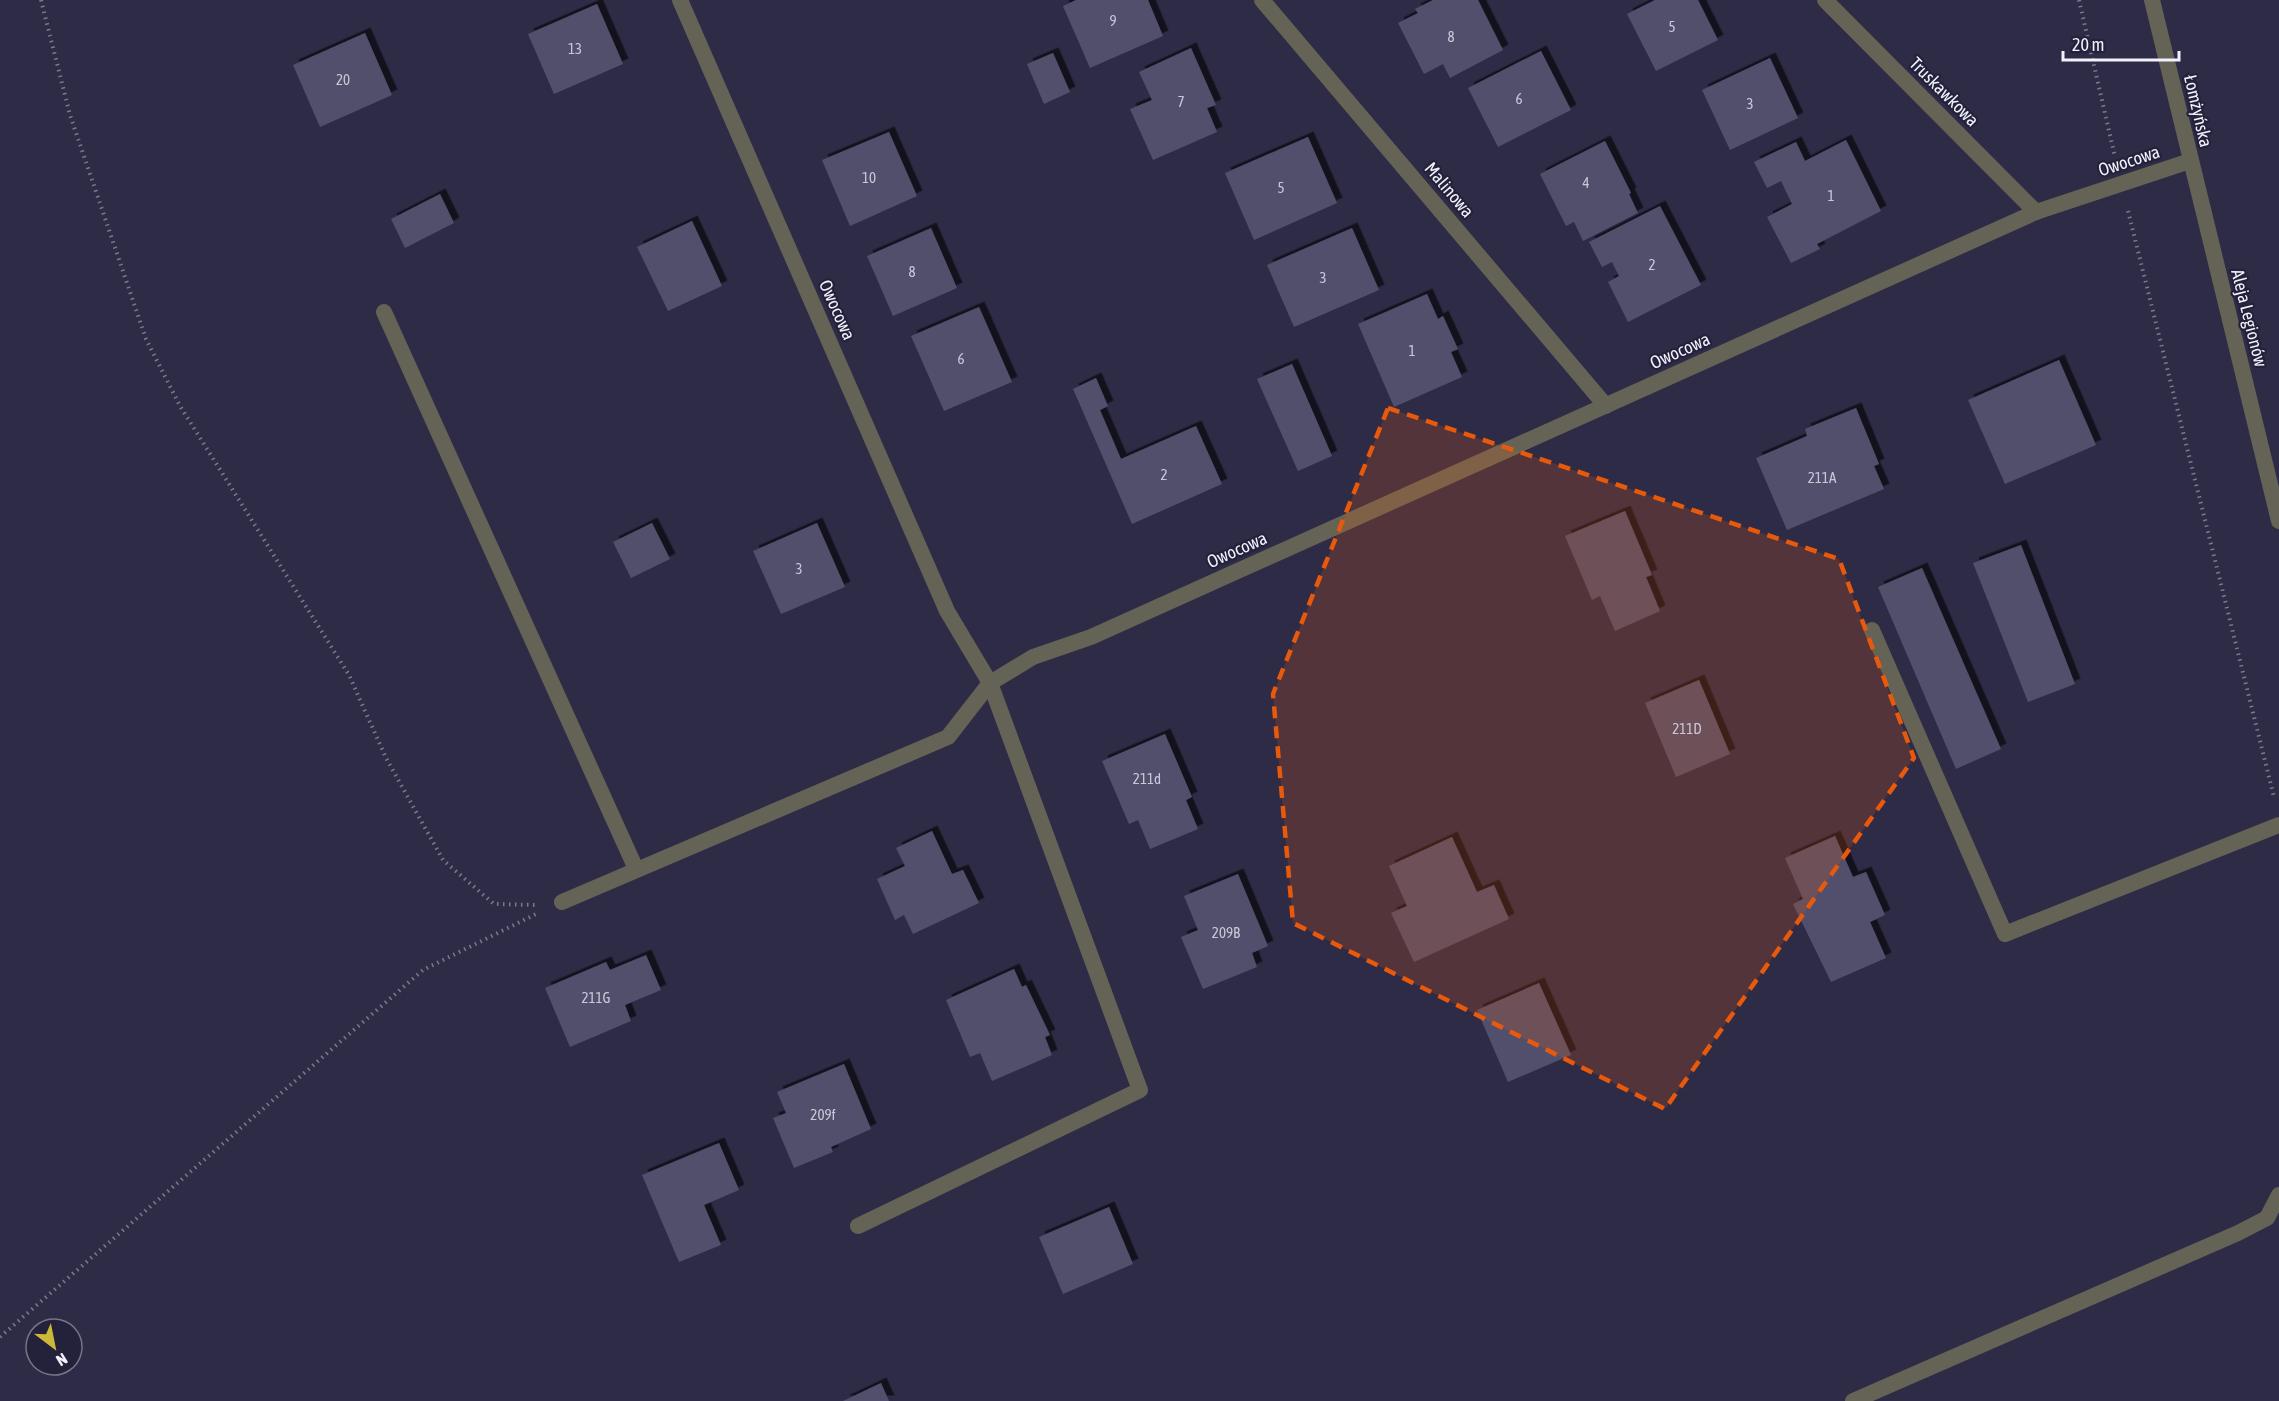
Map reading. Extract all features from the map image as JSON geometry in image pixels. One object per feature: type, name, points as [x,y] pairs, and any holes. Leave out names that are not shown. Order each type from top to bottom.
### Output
[{"type":"street","name":"Owocowa","points":[[680,0],[947,611],[990,683],[1033,657],[1090,637],[2036,212],[2190,161]]},
{"type":"street","name":"Malinowa","points":[[1262,0],[1606,406]]},
{"type":"street","name":"Truskawkowa","points":[[1825,0],[2036,212]]},
{"type":"street","name":"Łomżyńska","points":[[2152,0],[2190,161]]},
{"type":"street","name":"Aleja Legionów","points":[[2190,161],[2279,520]]},
{"type":"street","points":[[384,312],[636,869]]},
{"type":"street","points":[[1872,630],[2005,934],[2279,825]]},
{"type":"street","points":[[562,902],[586,894],[636,869],[948,737],[990,683]]},
{"type":"street","points":[[858,1226],[1140,1090],[990,683]]},
{"type":"street","points":[[1853,1401],[2238,1233],[2266,1218],[2279,1195]]},
{"type":"path","points":[[41,0],[70,115],[146,339],[180,406],[349,675],[386,758],[419,820],[443,860],[494,904],[520,906],[562,902]]},
{"type":"path","points":[[2079,0],[2122,184],[2276,804]]},
{"type":"path","points":[[0,1337],[423,970],[485,937],[562,902]]},
{"type":"highlighted area","points":[[1388,408],[1839,559],[1914,758],[1665,1109],[1293,923],[1273,694]]},
{"type":"building","points":[[1076,0],[1148,0],[1163,36],[1090,68],[1063,6]]},
{"type":"building","points":[[1433,0],[1478,0],[1503,50],[1450,78],[1443,64],[1424,74],[1398,23],[1418,13],[1415,9]]},
{"type":"building","points":[[1655,0],[1698,0],[1718,40],[1656,71],[1627,14]]},
{"type":"building","points":[[597,4],[623,64],[554,94],[528,34]]},
{"type":"building","points":[[365,33],[392,95],[320,127],[293,65]]},
{"type":"building","points":[[1191,48],[1216,105],[1207,108],[1217,132],[1153,160],[1130,109],[1152,100],[1139,72]]},
{"type":"building","points":[[1541,51],[1571,110],[1498,147],[1468,88]]},
{"type":"building","points":[[1053,53],[1070,92],[1044,104],[1027,64]]},
{"type":"building","points":[[1770,58],[1798,118],[1730,150],[1702,90]]},
{"type":"building","points":[[889,132],[917,196],[850,226],[822,160]]},
{"type":"building","points":[[1308,137],[1337,203],[1254,240],[1225,173]]},
{"type":"building","points":[[1846,140],[1881,211],[1817,244],[1820,249],[1791,263],[1767,217],[1792,204],[1781,181],[1767,188],[1754,162],[1796,142],[1805,161]]},
{"type":"building","points":[[1605,141],[1631,193],[1629,194],[1638,213],[1583,241],[1574,222],[1566,226],[1540,174]]},
{"type":"building","points":[[440,194],[454,223],[405,248],[391,219]]},
{"type":"building","points":[[1660,206],[1701,285],[1628,322],[1608,282],[1619,276],[1612,262],[1602,267],[1589,242]]},
{"type":"building","points":[[692,221],[722,286],[668,311],[637,247]]},
{"type":"building","points":[[931,228],[957,288],[893,316],[867,256]]},
{"type":"building","points":[[1352,228],[1379,290],[1294,327],[1267,265]]},
{"type":"building","points":[[1427,294],[1438,319],[1443,316],[1458,349],[1451,352],[1462,377],[1394,407],[1358,324]]},
{"type":"building","points":[[979,307],[1012,382],[944,411],[911,336]]},
{"type":"building","points":[[2059,360],[2096,445],[2005,484],[1968,400]]},
{"type":"building","points":[[1292,364],[1332,456],[1298,471],[1257,379]]},
{"type":"building","points":[[1096,378],[1108,406],[1100,410],[1121,459],[1196,426],[1222,484],[1132,524],[1073,389]]},
{"type":"building","points":[[1856,408],[1879,464],[1874,466],[1884,489],[1787,530],[1756,458],[1807,436],[1805,429]]},
{"type":"building","points":[[1625,511],[1652,575],[1646,577],[1660,611],[1615,631],[1600,596],[1592,600],[1565,536]]},
{"type":"building","points":[[652,523],[670,559],[631,578],[613,542]]},
{"type":"building","points":[[817,523],[845,587],[781,614],[753,551]]},
{"type":"building","points":[[2021,545],[2075,684],[2028,702],[1973,563]]},
{"type":"building","points":[[1922,568],[2001,749],[1956,769],[1878,587]]},
{"type":"building","points":[[1699,680],[1730,754],[1676,777],[1645,703]]},
{"type":"building","points":[[1165,734],[1192,797],[1186,800],[1198,829],[1150,849],[1138,820],[1129,824],[1102,761]]},
{"type":"building","points":[[932,831],[952,874],[963,870],[979,903],[913,934],[904,915],[895,920],[877,879],[905,866],[896,848]]},
{"type":"building","points":[[1835,836],[1853,877],[1866,872],[1885,915],[1870,922],[1886,958],[1831,982],[1793,904],[1803,899],[1785,858]]},
{"type":"building","points":[[1452,837],[1477,892],[1494,885],[1509,919],[1414,962],[1391,913],[1407,906],[1389,866]]},
{"type":"building","points":[[1238,874],[1268,946],[1252,953],[1257,967],[1203,989],[1181,937],[1198,930],[1184,896]]},
{"type":"building","points":[[646,955],[661,990],[625,1005],[631,1021],[570,1047],[545,988],[606,962],[610,970]]},
{"type":"building","points":[[1014,969],[1022,987],[1026,985],[1050,1035],[1045,1037],[1052,1055],[992,1081],[980,1053],[970,1057],[946,1000]]},
{"type":"building","points":[[1539,983],[1571,1055],[1508,1082],[1477,1010]]},
{"type":"building","points":[[844,1064],[871,1129],[831,1147],[833,1152],[794,1168],[773,1118],[786,1113],[777,1092]]},
{"type":"building","points":[[719,1143],[739,1190],[704,1205],[721,1245],[679,1262],[642,1175]]},
{"type":"building","points":[[1109,1207],[1133,1264],[1063,1294],[1039,1237]]},
{"type":"building","points":[[881,1383],[889,1401],[843,1401]]}]
